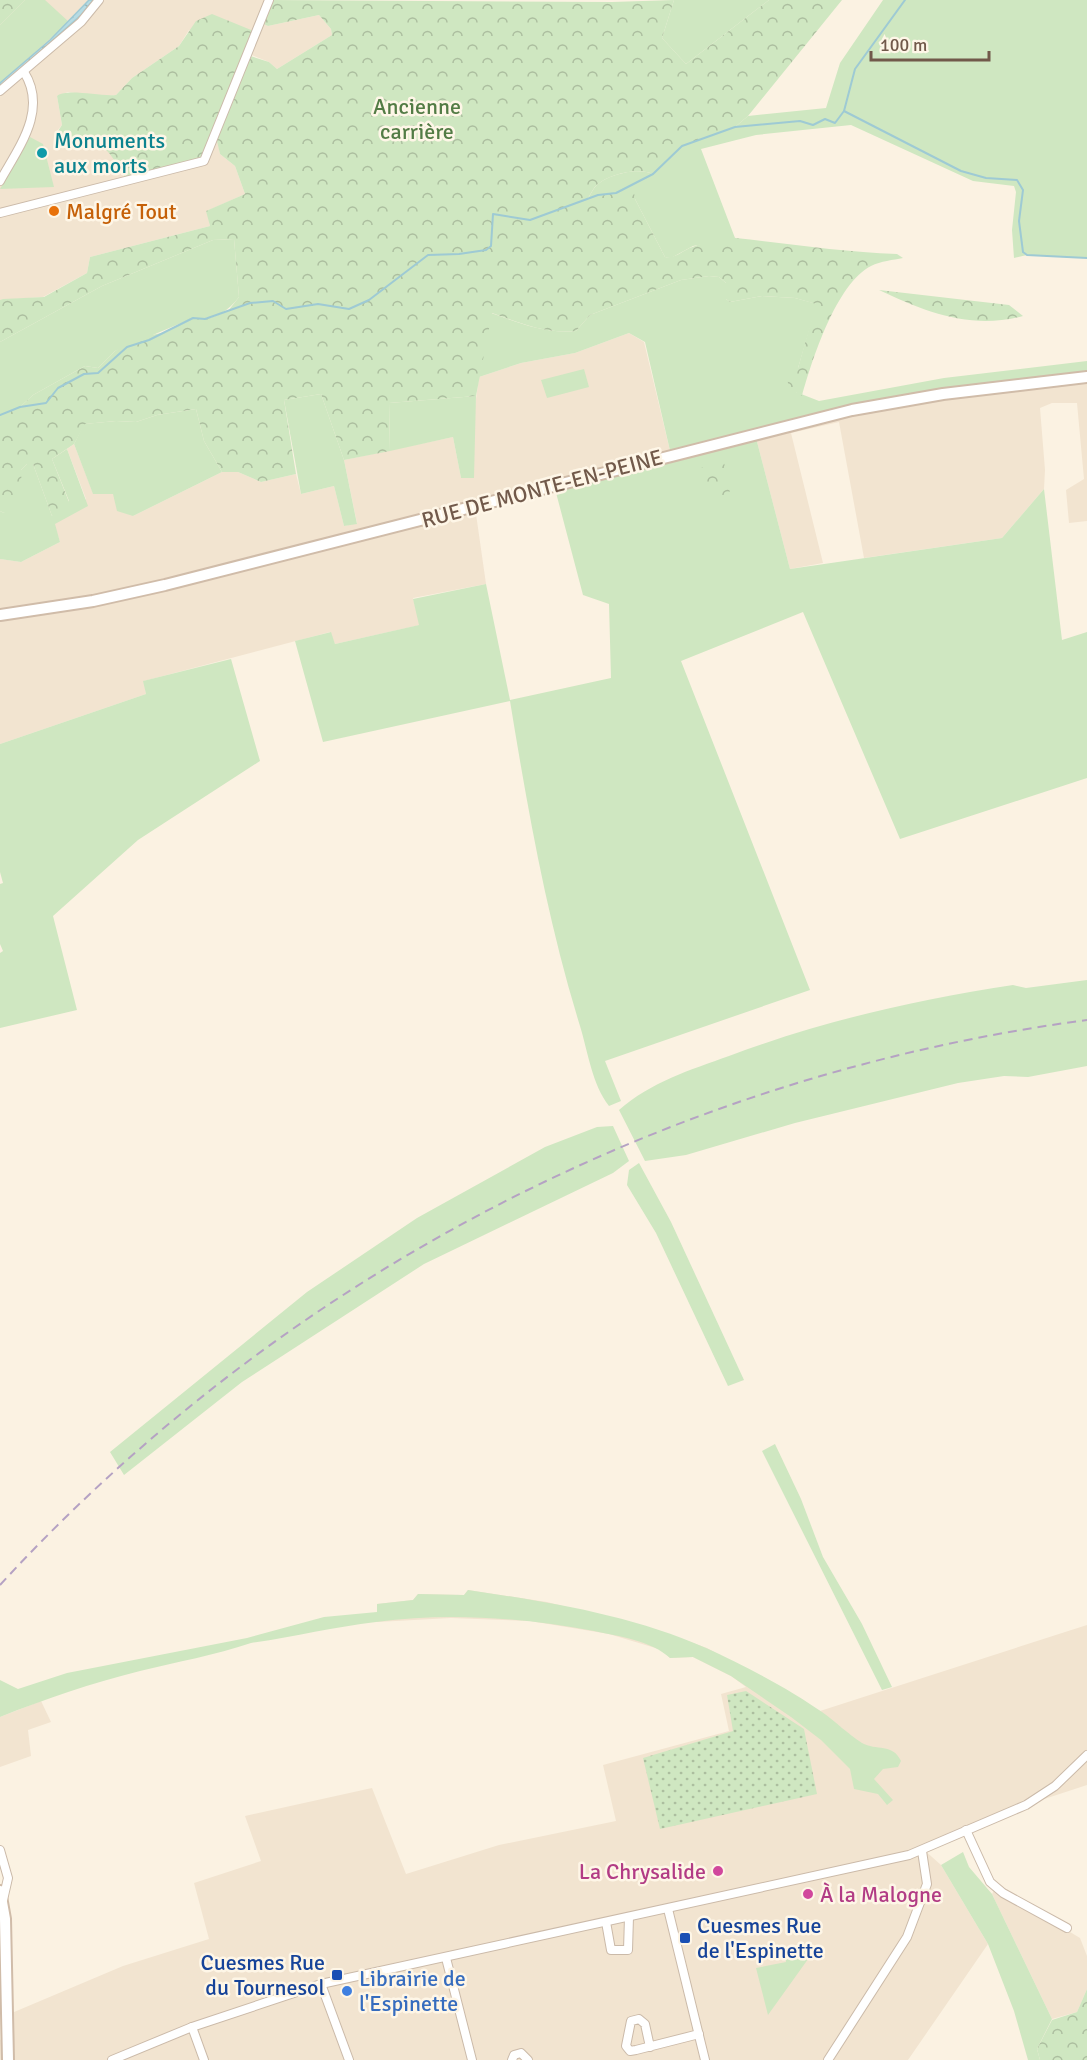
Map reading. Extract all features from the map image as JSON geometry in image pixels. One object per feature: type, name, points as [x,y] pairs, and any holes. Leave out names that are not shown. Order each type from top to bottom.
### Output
[{"type":"main road","name":"RUE DE MONTE-EN-PEINE","points":[[0,615],[93,601],[165,585],[852,410],[943,394],[1087,377]]},
{"type":"main road","points":[[1,1895],[8,2060]]},
{"type":"street","points":[[0,91],[81,22],[99,0]]},
{"type":"street","points":[[0,213],[204,161],[269,0]]},
{"type":"street","points":[[0,181],[33,120],[31,84],[24,72]]},
{"type":"street","points":[[111,2060],[192,2027],[321,1984],[922,1851],[1026,1805],[1056,1786],[1087,1755]]},
{"type":"street","points":[[966,1830],[990,1882],[1003,1893],[1067,1928]]},
{"type":"street","points":[[0,1850],[8,1878],[1,1895]]},
{"type":"street","points":[[828,2060],[907,1937],[927,1884],[922,1851]]},
{"type":"street","points":[[668,1909],[705,2060]]},
{"type":"street","points":[[606,1922],[611,1950],[628,1950],[629,1917]]},
{"type":"street","points":[[446,1958],[471,2060]]},
{"type":"street","points":[[321,1984],[349,2060]]},
{"type":"street","points":[[192,2027],[204,2060]]},
{"type":"street","points":[[650,2047],[699,2034]]},
{"type":"street","points":[[512,2060],[514,2055],[521,2053],[528,2060]]},
{"type":"shaded area","points":[[25,0],[269,0],[261,21],[268,26],[319,15],[331,29],[332,35],[277,69],[269,62],[189,30],[179,46],[132,78],[116,95],[100,97],[68,92],[57,96],[62,125],[57,131],[66,147],[85,142],[102,145],[115,158],[126,181],[217,137],[220,154],[235,166],[245,194],[207,211],[210,226],[90,257],[87,273],[43,297],[0,300],[0,25]]},
{"type":"shaded area","points":[[629,333],[644,342],[671,455],[475,507],[486,584],[413,598],[420,625],[335,644],[330,632],[144,681],[146,694],[0,744],[0,559],[21,562],[60,542],[54,524],[86,499],[67,449],[74,444],[93,493],[113,494],[133,516],[222,472],[238,472],[261,482],[296,474],[301,494],[334,486],[344,526],[357,523],[344,460],[453,437],[461,478],[474,478],[473,421],[479,377],[521,363],[575,353]]},
{"type":"shaded area","points":[[1087,377],[1087,521],[1069,523],[1066,490],[1084,479],[1077,403],[1052,403],[1040,408],[1045,470],[1044,489],[1002,538],[864,558],[839,422],[791,433],[823,563],[790,569],[755,434],[852,410]]},
{"type":"shaded area","points":[[468,1590],[547,1602],[653,1629],[707,1648],[820,1711],[1087,1625],[1087,1785],[1026,1805],[923,1849],[941,1865],[988,1944],[908,2060],[0,2060],[0,2040],[7,2037],[7,2015],[123,1966],[209,1939],[194,1883],[261,1861],[245,1816],[372,1788],[406,1874],[499,1845],[616,1821],[603,1765],[729,1731],[721,1694],[746,1687],[731,1676],[693,1657],[670,1658],[662,1650],[609,1634],[530,1621],[451,1618],[377,1622],[377,1604],[413,1600],[418,1594],[464,1595]]},
{"type":"shaded area","points":[[41,1701],[51,1722],[28,1730],[31,1756],[0,1767],[0,1717]]},
{"type":"shaded area","points":[[996,1887],[1080,1938],[1087,1956],[1087,1989],[1077,2012],[1052,2019],[992,1894]]},
{"type":"green space","points":[[0,0],[25,0],[0,25]]},
{"type":"green space","points":[[25,0],[45,0],[69,22],[0,83],[0,25]]},
{"type":"green space","name":"Ancienne carrière","points":[[269,0],[612,2],[674,0],[662,38],[686,64],[769,0],[842,0],[748,116],[735,127],[682,146],[653,174],[640,171],[608,178],[596,186],[588,198],[616,193],[633,186],[635,199],[665,257],[673,257],[704,243],[731,238],[897,254],[903,258],[871,266],[858,275],[847,289],[827,324],[802,396],[789,388],[787,378],[793,368],[798,368],[816,304],[795,298],[762,296],[730,302],[726,299],[726,283],[719,277],[681,280],[590,315],[576,331],[543,329],[492,313],[476,396],[389,403],[390,451],[344,460],[321,394],[284,400],[296,474],[261,482],[238,472],[222,472],[204,441],[196,409],[157,415],[136,422],[85,424],[74,444],[52,459],[69,502],[67,511],[52,516],[33,464],[27,464],[21,470],[21,489],[18,500],[4,513],[0,511],[0,415],[20,407],[33,395],[85,366],[98,368],[115,351],[136,338],[167,332],[193,318],[210,318],[228,311],[239,297],[234,239],[213,240],[102,286],[0,342],[0,300],[44,297],[87,273],[90,257],[210,226],[206,211],[245,194],[235,166],[220,154],[216,137],[204,161],[126,181],[112,157],[102,146],[83,143],[65,147],[54,137],[62,125],[57,96],[68,93],[116,95],[132,78],[179,46],[196,21],[212,14],[256,32],[247,55],[269,62],[277,69],[332,35],[331,29],[319,15],[268,26],[260,22]]},
{"type":"green space","points":[[674,0],[769,0],[686,64],[662,38]]},
{"type":"green space","points":[[883,0],[1087,0],[1087,258],[1027,255],[1014,258],[1012,230],[1016,192],[1014,186],[973,181],[851,125],[756,135],[701,149],[735,238],[693,246],[671,258],[665,257],[635,199],[616,193],[588,199],[596,186],[608,178],[640,171],[653,174],[682,146],[735,127],[748,116],[826,108],[840,63]]},
{"type":"green space","points":[[30,137],[43,144],[54,187],[0,189]]},
{"type":"green space","points":[[234,239],[239,297],[230,307],[207,318],[193,318],[115,351],[98,368],[85,366],[33,395],[20,407],[0,415],[0,342],[102,286],[213,240]]},
{"type":"green space","points":[[719,277],[726,283],[726,299],[730,302],[762,296],[795,298],[817,304],[798,368],[796,392],[819,401],[944,378],[1087,361],[1087,377],[943,394],[755,434],[790,569],[1002,538],[1044,489],[1062,640],[1087,632],[1087,778],[900,839],[803,612],[681,661],[810,990],[605,1061],[621,1101],[609,1106],[598,1088],[591,1068],[558,946],[531,824],[510,701],[323,742],[295,641],[331,632],[335,644],[419,625],[413,599],[486,584],[510,700],[611,678],[609,604],[583,595],[554,485],[671,455],[645,342],[629,333],[575,353],[521,363],[479,377],[491,313],[543,329],[576,331],[590,315],[681,280]]},
{"type":"green space","points":[[879,290],[1009,305],[1023,316],[1004,320],[967,320],[931,312]]},
{"type":"green space","points":[[584,369],[589,387],[547,398],[541,380]]},
{"type":"green space","points":[[321,394],[344,460],[357,524],[344,526],[334,486],[301,494],[284,400]]},
{"type":"green space","points":[[476,396],[474,478],[461,478],[453,437],[390,451],[389,403]]},
{"type":"green space","points":[[196,409],[204,441],[222,472],[133,516],[117,511],[113,494],[93,494],[74,444],[84,424],[136,422],[157,415]]},
{"type":"green space","points":[[67,449],[88,506],[55,524],[60,542],[21,562],[0,559],[0,511],[4,513],[21,470],[27,464],[33,464],[52,516],[69,501],[52,459]]},
{"type":"green space","points":[[724,462],[730,493],[709,499],[701,468]]},
{"type":"green space","points":[[231,659],[260,761],[138,840],[53,916],[77,1010],[0,1028],[0,953],[3,951],[0,944],[0,884],[3,883],[0,872],[0,744],[146,694],[143,681]]},
{"type":"green space","points":[[1087,980],[1087,1066],[1028,1077],[1004,1076],[958,1083],[795,1123],[686,1155],[645,1161],[619,1110],[644,1092],[685,1072],[834,1022],[976,991],[1013,985],[1026,988]]},
{"type":"green space","points":[[613,1126],[629,1161],[613,1173],[424,1264],[242,1382],[124,1475],[110,1452],[307,1292],[417,1218],[545,1147],[597,1127]]},
{"type":"green space","points":[[639,1163],[671,1222],[744,1380],[728,1386],[656,1233],[627,1185],[629,1170]]},
{"type":"green space","points":[[775,1444],[801,1499],[823,1557],[862,1624],[892,1687],[882,1690],[762,1451]]},
{"type":"green space","points":[[468,1590],[529,1599],[619,1618],[678,1637],[735,1662],[810,1704],[862,1743],[889,1750],[898,1755],[901,1761],[898,1767],[883,1769],[874,1779],[893,1800],[887,1805],[878,1794],[854,1789],[850,1769],[821,1740],[731,1676],[693,1657],[670,1658],[654,1647],[624,1637],[567,1626],[513,1620],[458,1617],[403,1619],[251,1643],[104,1681],[0,1717],[0,1680],[18,1689],[67,1673],[247,1638],[324,1617],[377,1612],[377,1604],[413,1600],[418,1594],[464,1595]]},
{"type":"green space","points":[[746,1691],[804,1729],[817,1794],[660,1829],[643,1758],[733,1731],[727,1695]]},
{"type":"green space","points":[[963,1852],[969,1867],[992,1894],[1052,2019],[1037,2049],[1040,2060],[1028,2060],[1014,2011],[988,1944],[941,1865]]},
{"type":"green space","points":[[816,1948],[768,2015],[756,1968],[786,1962],[785,1952]]},
{"type":"green space","points":[[1087,1989],[1087,2060],[1040,2060],[1037,2049],[1052,2020],[1077,2012]]},
{"type":"water","points":[[89,0],[93,0],[81,15],[0,87],[0,83],[50,40]]},
{"type":"waterway","points":[[844,111],[855,69],[905,0]]},
{"type":"waterway","points":[[0,415],[20,407],[46,403],[58,388],[84,374],[98,373],[127,347],[149,340],[193,318],[205,319],[250,303],[273,301],[286,309],[318,304],[349,309],[369,300],[428,255],[486,250],[491,246],[493,214],[530,220],[598,195],[616,193],[653,174],[682,146],[735,127],[800,121],[813,125],[825,119],[835,123],[844,111],[961,171],[986,178],[1017,180],[1023,190],[1019,221],[1023,252],[1027,255],[1087,258]]},
{"type":"railway","points":[[0,1585],[111,1474],[231,1374],[359,1285],[494,1207],[635,1141],[781,1088],[932,1047],[1087,1020]]},
{"type":"place","name":"Monuments aux morts","points":[[42,153]]},
{"type":"place","name":"Malgré Tout","points":[[54,211]]},
{"type":"place","name":"La Chrysalide","points":[[718,1871]]},
{"type":"place","name":"À la Malogne","points":[[808,1894]]},
{"type":"place","name":"Cuesmes Rue de l'Espinette","points":[[685,1938]]},
{"type":"place","name":"Cuesmes Rue du Tournesol","points":[[337,1975]]},
{"type":"place","name":"Librairie de l'Espinette","points":[[347,1991]]}]
